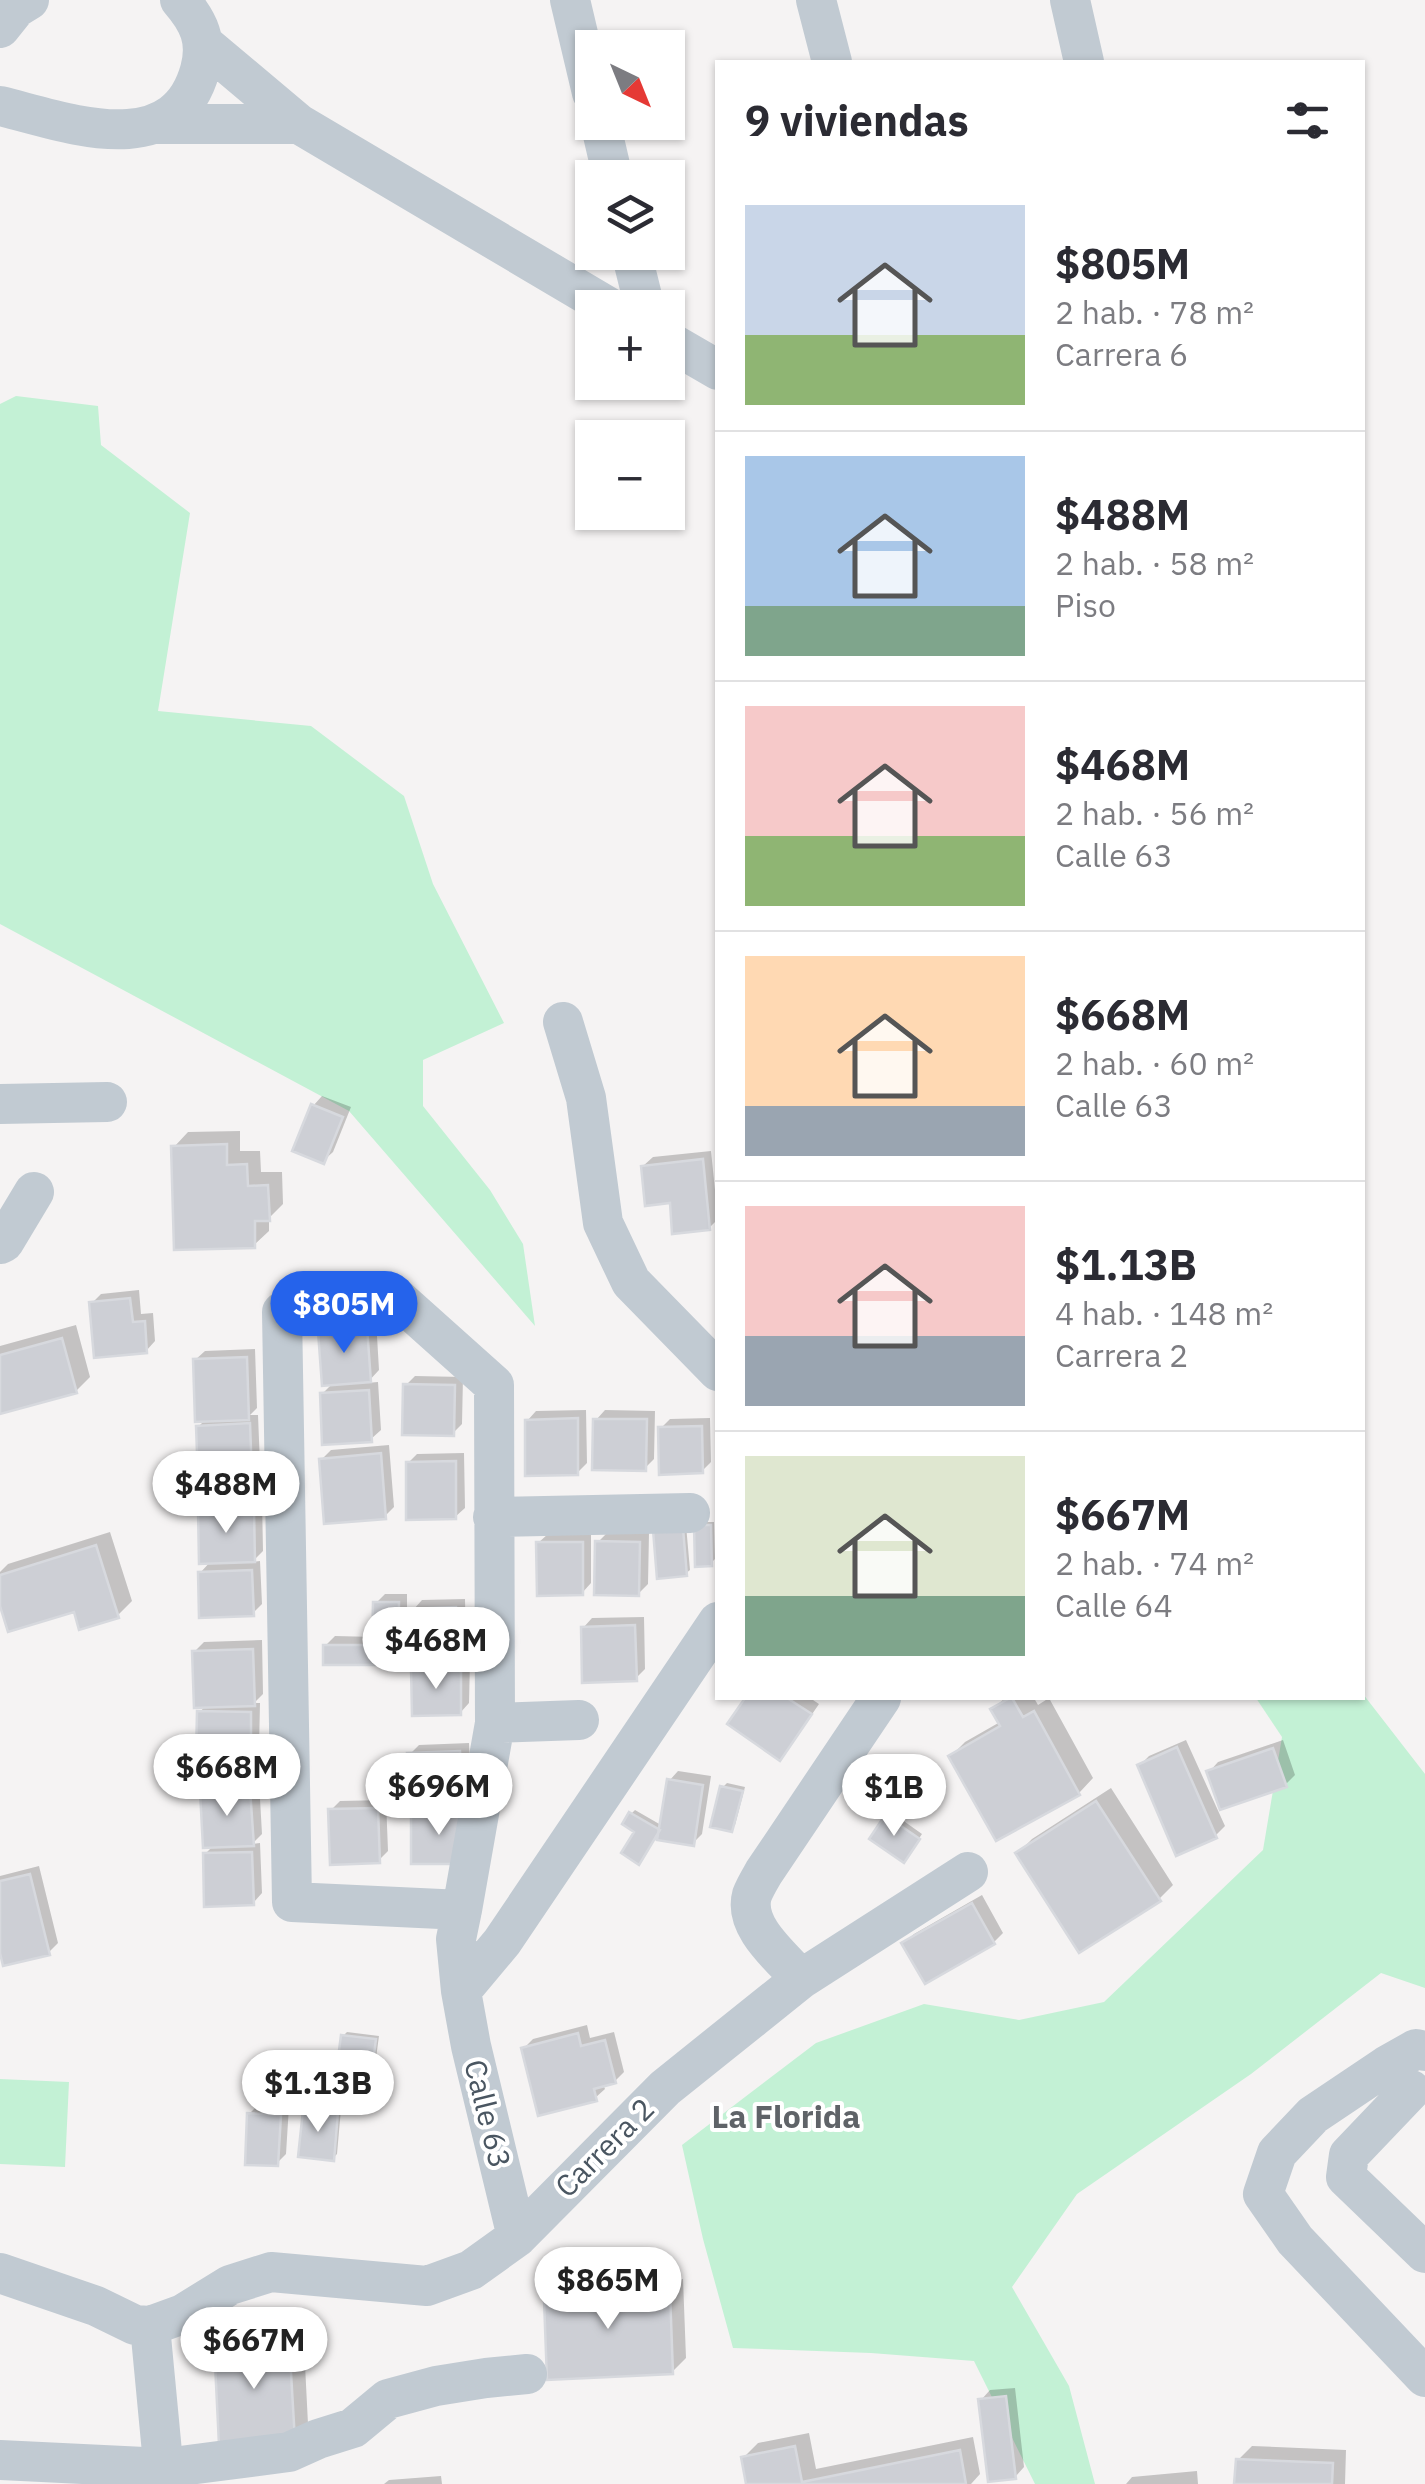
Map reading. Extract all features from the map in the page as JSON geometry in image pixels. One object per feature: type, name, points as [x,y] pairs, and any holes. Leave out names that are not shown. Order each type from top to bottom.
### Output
[{"type":"street","points":[[0,28],[16,8],[29,0]]},
{"type":"street","points":[[180,0],[193,14],[205,45],[299,124],[580,290]]},
{"type":"street","points":[[570,0],[577,30]]},
{"type":"street","points":[[816,0],[831,60]]},
{"type":"street","points":[[1070,0],[1084,60]]},
{"type":"street","points":[[158,124],[188,100],[200,72],[205,45]]},
{"type":"street","points":[[0,106],[109,131],[158,124],[299,124]]},
{"type":"street","points":[[685,351],[715,368]]},
{"type":"street","points":[[563,1022],[586,1098],[603,1223],[631,1282],[715,1368]]},
{"type":"street","points":[[0,1104],[107,1102]]},
{"type":"street","points":[[0,1244],[34,1192]]},
{"type":"street","name":"Calle 63","points":[[462,1910],[292,1902],[282,1312],[398,1300],[494,1385],[495,1723],[462,1910],[456,1938],[471,2046],[517,2237]]},
{"type":"street","points":[[493,1516],[690,1512]]},
{"type":"street","points":[[461,1991],[502,1942],[715,1626]]},
{"type":"street","points":[[801,1978],[758,1930],[750,1909],[752,1894],[880,1700]]},
{"type":"street","points":[[495,1723],[578,1720]]},
{"type":"street","name":"Carrera 2","points":[[150,2326],[183,2314],[230,2285],[271,2272],[427,2286],[471,2270],[517,2237],[665,2088],[801,1978],[968,1872]]},
{"type":"street","points":[[1425,2050],[1416,2050],[1407,2086],[1349,2155],[1346,2177],[1425,2253]]},
{"type":"street","points":[[1407,2086],[1313,2115],[1277,2153],[1263,2194],[1295,2240],[1425,2377]]},
{"type":"street","points":[[0,2274],[96,2306],[135,2325],[150,2326],[165,2476]]},
{"type":"street","points":[[0,2460],[165,2476],[288,2452],[353,2428],[388,2399],[436,2386],[527,2374]]},
{"type":"green space","points":[[16,396],[98,406],[101,445],[190,513],[158,711],[311,726],[404,796],[433,884],[504,1023],[423,1060],[423,1106],[490,1190],[523,1244],[535,1326],[349,1111],[0,924],[0,404]]},
{"type":"green space","points":[[1365,1697],[1425,1774],[1425,1988],[1381,1973],[1251,2074],[1077,2194],[1012,2287],[1069,2386],[1095,2484],[1035,2484],[974,2361],[733,2348],[682,2145],[816,2043],[924,2004],[1019,2020],[1104,2002],[1263,1850],[1282,1737],[1257,1700],[1365,1700]]},
{"type":"green space","points":[[0,2079],[69,2082],[65,2167],[0,2164]]},
{"type":"building","points":[[311,1104],[343,1117],[324,1164],[292,1151]]},
{"type":"building","points":[[227,1144],[227,1165],[247,1164],[248,1186],[268,1185],[270,1221],[255,1221],[255,1248],[174,1250],[171,1146]]},
{"type":"building","points":[[703,1159],[710,1230],[672,1234],[670,1203],[645,1206],[641,1166]]},
{"type":"building","points":[[130,1298],[133,1322],[145,1321],[147,1353],[94,1358],[89,1302]]},
{"type":"building","points":[[367,1327],[371,1382],[322,1386],[318,1331]]},
{"type":"building","points":[[62,1338],[77,1393],[0,1414],[0,1355]]},
{"type":"building","points":[[247,1357],[249,1420],[195,1422],[193,1359]]},
{"type":"building","points":[[403,1384],[455,1385],[454,1436],[402,1435]]},
{"type":"building","points":[[369,1390],[372,1442],[322,1445],[320,1393]]},
{"type":"building","points":[[578,1418],[578,1475],[525,1476],[525,1420]]},
{"type":"building","points":[[593,1419],[647,1419],[646,1471],[592,1470]]},
{"type":"building","points":[[250,1423],[252,1477],[198,1480],[196,1426]]},
{"type":"building","points":[[702,1426],[703,1473],[659,1475],[658,1427]]},
{"type":"building","points":[[381,1453],[386,1519],[324,1524],[319,1459]]},
{"type":"building","points":[[456,1461],[456,1519],[406,1520],[406,1462]]},
{"type":"building","points":[[254,1509],[255,1562],[199,1564],[198,1510]]},
{"type":"building","points":[[694,1525],[711,1525],[712,1566],[695,1567]]},
{"type":"building","points":[[683,1528],[687,1576],[657,1579],[653,1530]]},
{"type":"building","points":[[595,1541],[640,1542],[639,1596],[594,1595]]},
{"type":"building","points":[[536,1542],[583,1542],[583,1595],[537,1596]]},
{"type":"building","points":[[96,1545],[119,1618],[79,1630],[74,1612],[8,1632],[0,1606],[0,1575]]},
{"type":"building","points":[[252,1570],[254,1616],[199,1618],[198,1572]]},
{"type":"building","points":[[373,1602],[399,1602],[398,1665],[323,1665],[323,1645],[372,1645]]},
{"type":"building","points":[[456,1607],[458,1657],[412,1658],[410,1609]]},
{"type":"building","points":[[635,1625],[637,1681],[582,1683],[581,1627]]},
{"type":"building","points":[[253,1649],[255,1706],[194,1708],[192,1651]]},
{"type":"building","points":[[411,1669],[461,1669],[461,1715],[412,1716]]},
{"type":"building","points":[[744,1700],[790,1700],[812,1714],[780,1761],[727,1724]]},
{"type":"building","points":[[1013,1700],[1023,1717],[1034,1711],[1080,1795],[996,1841],[948,1756],[1000,1726],[990,1709]]},
{"type":"building","points":[[197,1711],[251,1712],[251,1758],[196,1758]]},
{"type":"building","points":[[1177,1747],[1217,1838],[1176,1856],[1137,1765]]},
{"type":"building","points":[[1273,1748],[1287,1787],[1220,1810],[1206,1771]]},
{"type":"building","points":[[460,1751],[462,1801],[409,1803],[407,1753]]},
{"type":"building","points":[[667,1779],[703,1785],[694,1846],[657,1840]]},
{"type":"building","points":[[720,1786],[743,1791],[732,1832],[710,1827]]},
{"type":"building","points":[[250,1789],[254,1846],[203,1848],[200,1791]]},
{"type":"building","points":[[1096,1801],[1161,1901],[1079,1953],[1015,1853]]},
{"type":"building","points":[[378,1808],[380,1863],[330,1865],[328,1809]]},
{"type":"building","points":[[466,1811],[466,1864],[411,1864],[411,1812]]},
{"type":"building","points":[[629,1812],[660,1830],[639,1865],[621,1853],[634,1832],[622,1824]]},
{"type":"building","points":[[885,1815],[920,1839],[904,1863],[869,1839]]},
{"type":"building","points":[[252,1852],[254,1905],[204,1907],[203,1853]]},
{"type":"building","points":[[30,1874],[50,1955],[3,1966],[0,1881]]},
{"type":"building","points":[[972,1903],[995,1944],[925,1984],[901,1943]]},
{"type":"building","points":[[578,2033],[581,2046],[605,2040],[616,2083],[594,2089],[597,2101],[538,2116],[521,2048]]},
{"type":"building","points":[[341,2035],[376,2039],[370,2086],[335,2082]]},
{"type":"building","points":[[303,2110],[338,2112],[334,2161],[298,2157]]},
{"type":"building","points":[[247,2113],[281,2115],[278,2166],[245,2165]]},
{"type":"building","points":[[611,2271],[612,2295],[670,2292],[673,2374],[547,2380],[544,2300],[578,2299],[577,2273]]},
{"type":"building","points":[[289,2338],[295,2441],[219,2445],[214,2343]]},
{"type":"building","points":[[1006,2396],[1016,2479],[988,2482],[978,2399]]},
{"type":"building","points":[[795,2446],[802,2482],[960,2450],[966,2484],[746,2484],[741,2457]]},
{"type":"building","points":[[1236,2459],[1333,2463],[1332,2484],[1234,2484]]},
{"type":"district","name":"La Florida","points":[[786,2117]]}]
